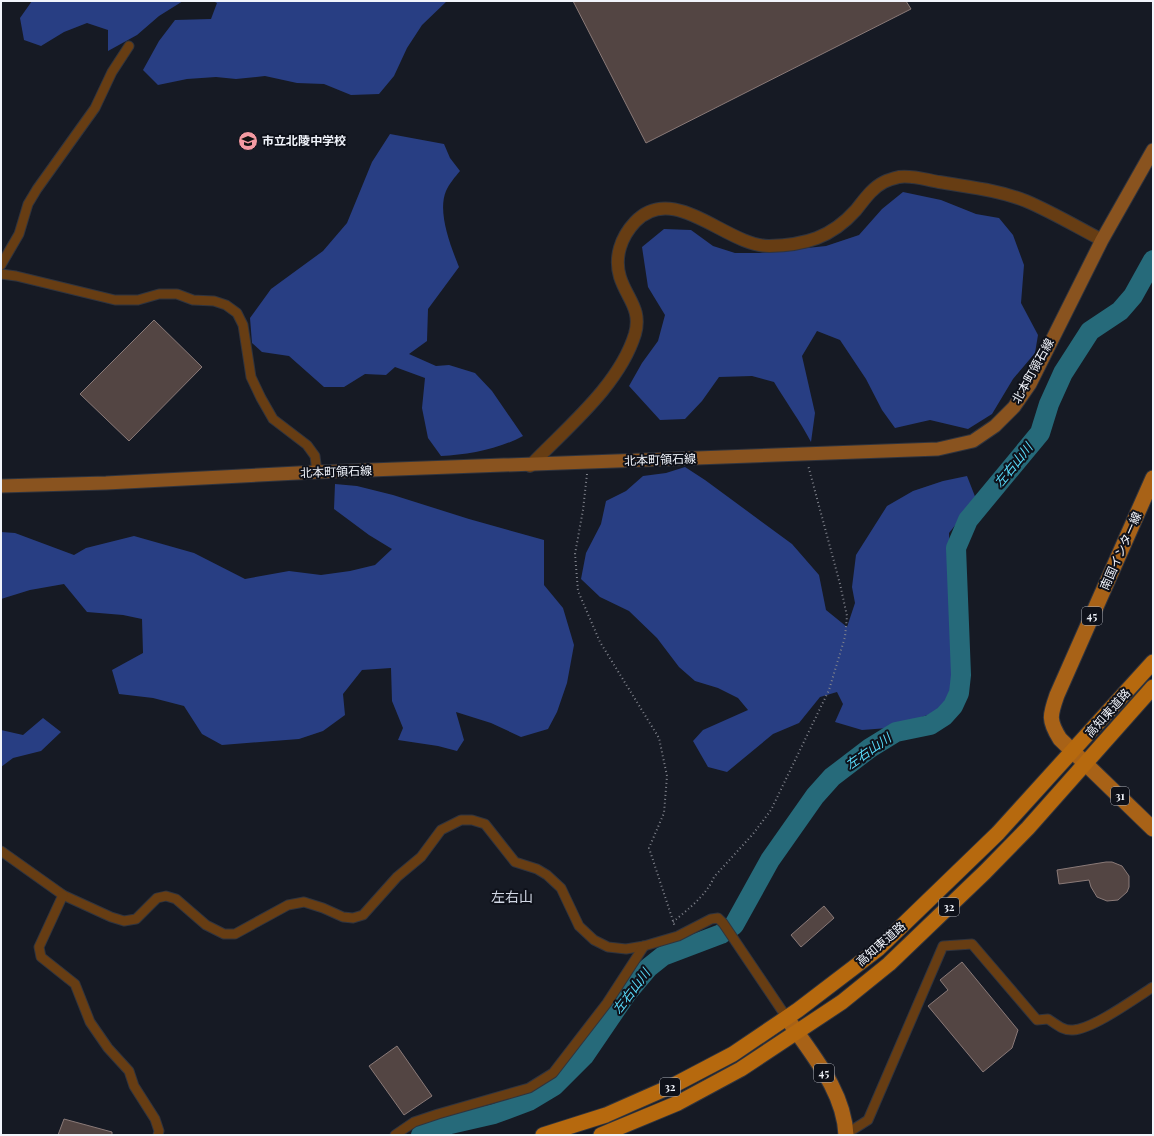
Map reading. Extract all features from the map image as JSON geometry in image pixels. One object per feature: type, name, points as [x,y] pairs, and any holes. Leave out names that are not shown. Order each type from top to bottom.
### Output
[{"type":"highway","name":"高知東道路","points":[[543,1135],[606,1114],[674,1085],[733,1054],[787,1018],[878,949],[998,833],[1153,662]]},
{"type":"highway","name":"高知東道路","points":[[602,1135],[678,1103],[741,1069],[842,1002],[889,964],[985,872],[1087,764],[1153,687]]},
{"type":"main road","name":"北本町領石線","points":[[1,486],[106,483],[318,472],[530,466],[938,449],[973,441],[996,426],[1014,407],[1030,384],[1102,240],[1153,150]]},
{"type":"main road","name":"南国インター線","points":[[1073,751],[1060,739],[1051,726],[1050,714],[1153,478]]},
{"type":"main road","name":"31","points":[[1073,751],[1153,828]]},
{"type":"main road","name":"45","points":[[787,1018],[822,1068],[839,1100],[846,1134]]},
{"type":"street","points":[[1,265],[19,234],[28,204],[37,189],[95,108],[112,72],[129,46]]},
{"type":"street","points":[[530,466],[601,392],[630,349],[636,332],[637,318],[634,304],[620,277],[618,262],[619,246],[625,234],[637,220],[653,210],[669,207],[698,218],[745,241],[765,246],[791,245],[814,240],[833,231],[847,220],[872,190],[885,181],[901,177],[918,178],[1000,193],[1027,202],[1102,240]]},
{"type":"street","points":[[1,274],[16,276],[115,300],[138,300],[159,294],[177,294],[193,300],[214,301],[226,305],[237,313],[243,325],[251,377],[261,398],[273,419],[307,445],[315,456],[318,472]]},
{"type":"street","points":[[1,852],[63,895],[110,917],[124,921],[136,919],[157,898],[166,896],[176,899],[206,925],[224,934],[235,934],[243,931],[288,905],[304,902],[343,917],[353,918],[363,915],[397,877],[421,857],[441,830],[461,820],[472,820],[485,824],[515,862],[537,868],[561,888],[579,926],[594,940],[608,947],[626,949],[644,946],[678,936],[711,919],[718,918],[723,923],[787,1018]]},
{"type":"street","points":[[63,895],[39,947],[41,957],[75,984],[90,1022],[108,1048],[129,1071],[134,1086],[155,1120],[159,1130],[158,1135]]},
{"type":"street","points":[[846,1134],[868,1120],[943,946],[972,944],[1037,1020],[1048,1019],[1067,1030],[1072,1031],[1087,1027],[1153,988]]},
{"type":"street","points":[[395,1135],[414,1122],[530,1088],[553,1073],[607,1003],[644,946]]},
{"type":"path","points":[[588,463],[583,510],[575,554],[578,591],[600,642],[659,738],[668,776],[664,813],[649,848],[673,922],[692,906],[712,882],[714,877],[753,834],[771,810],[829,690],[845,637],[847,616],[840,584],[805,454]]},
{"type":"shaded area","points":[[32,1],[183,1],[159,16],[137,35],[108,51],[108,30],[87,23],[64,32],[41,46],[24,40],[20,18]]},
{"type":"shaded area","points":[[213,1],[447,1],[422,25],[407,48],[394,76],[379,94],[351,95],[324,84],[297,83],[265,76],[236,79],[216,77],[187,79],[158,85],[143,70],[159,41],[175,20],[211,19],[217,3]]},
{"type":"shaded area","points":[[390,134],[444,144],[450,158],[460,171],[450,183],[446,191],[443,209],[446,229],[459,267],[428,309],[427,341],[409,354],[436,366],[449,365],[475,373],[492,391],[523,436],[514,441],[494,448],[472,453],[441,456],[428,438],[422,408],[425,378],[395,367],[386,375],[365,374],[344,387],[324,387],[289,356],[262,352],[252,343],[250,318],[271,289],[323,251],[347,223],[372,162]]},
{"type":"shaded area","points":[[903,192],[941,200],[976,214],[999,218],[1013,235],[1024,265],[1021,303],[1038,335],[1035,353],[1013,379],[992,414],[968,429],[930,420],[895,428],[882,410],[866,379],[840,340],[817,331],[802,356],[815,413],[811,442],[774,382],[752,376],[719,377],[702,401],[685,419],[660,420],[629,386],[642,363],[658,341],[665,315],[648,287],[642,247],[664,229],[691,230],[713,246],[735,253],[760,253],[826,246],[859,235],[882,209]]},
{"type":"shaded area","points":[[685,467],[792,544],[819,575],[826,610],[847,627],[855,603],[852,587],[856,555],[887,506],[913,491],[943,481],[967,476],[976,499],[949,533],[954,674],[952,691],[940,711],[888,728],[862,730],[835,722],[843,704],[837,692],[820,697],[799,723],[773,734],[727,772],[708,767],[693,741],[703,730],[748,710],[738,698],[718,688],[695,681],[679,667],[657,638],[629,611],[600,597],[581,579],[586,553],[601,524],[606,501],[626,491],[643,476],[666,473]]},
{"type":"shaded area","points":[[335,484],[357,486],[393,495],[469,519],[544,540],[544,585],[563,608],[574,645],[567,683],[557,712],[548,729],[521,737],[491,723],[456,712],[464,740],[457,751],[438,746],[398,740],[403,728],[392,701],[391,668],[362,670],[343,694],[345,715],[323,731],[299,739],[222,745],[202,734],[184,706],[153,698],[119,694],[112,670],[143,653],[142,619],[123,615],[87,612],[64,584],[30,590],[1,599],[1,532],[15,533],[74,555],[86,548],[134,536],[194,553],[245,579],[289,571],[321,575],[350,571],[375,565],[392,549],[369,535],[334,509]]},
{"type":"shaded area","points":[[43,718],[61,732],[41,751],[13,758],[1,767],[1,730],[23,735]]},
{"type":"building","points":[[573,1],[906,1],[911,9],[646,143]]},
{"type":"building","points":[[154,320],[202,367],[129,441],[80,394]]},
{"type":"building","points":[[1112,862],[1122,866],[1129,876],[1129,887],[1127,892],[1118,900],[1107,901],[1097,897],[1089,880],[1059,884],[1057,870]]},
{"type":"building","points":[[824,906],[834,918],[801,947],[791,935]]},
{"type":"building","points":[[962,962],[1018,1030],[1012,1048],[983,1072],[928,1006],[948,990],[940,980]]},
{"type":"building","points":[[397,1046],[432,1096],[404,1115],[369,1066]]},
{"type":"building","points":[[64,1119],[112,1132],[112,1135],[58,1135]]},
{"type":"waterway","name":"左右山川","points":[[421,1135],[433,1128],[494,1114],[529,1101],[554,1086],[584,1056],[627,993],[648,968],[663,956],[721,934],[734,925],[770,860],[815,796],[832,777],[870,748],[896,732],[930,725],[944,716],[953,706],[959,693],[961,675],[956,548],[968,520],[1040,433],[1049,404],[1063,373],[1090,331],[1120,311],[1133,296],[1153,260]]},
{"type":"place","name":"市立北陵中学校","points":[[248,141]]},
{"type":"district","name":"左右山","points":[[512,897]]}]
